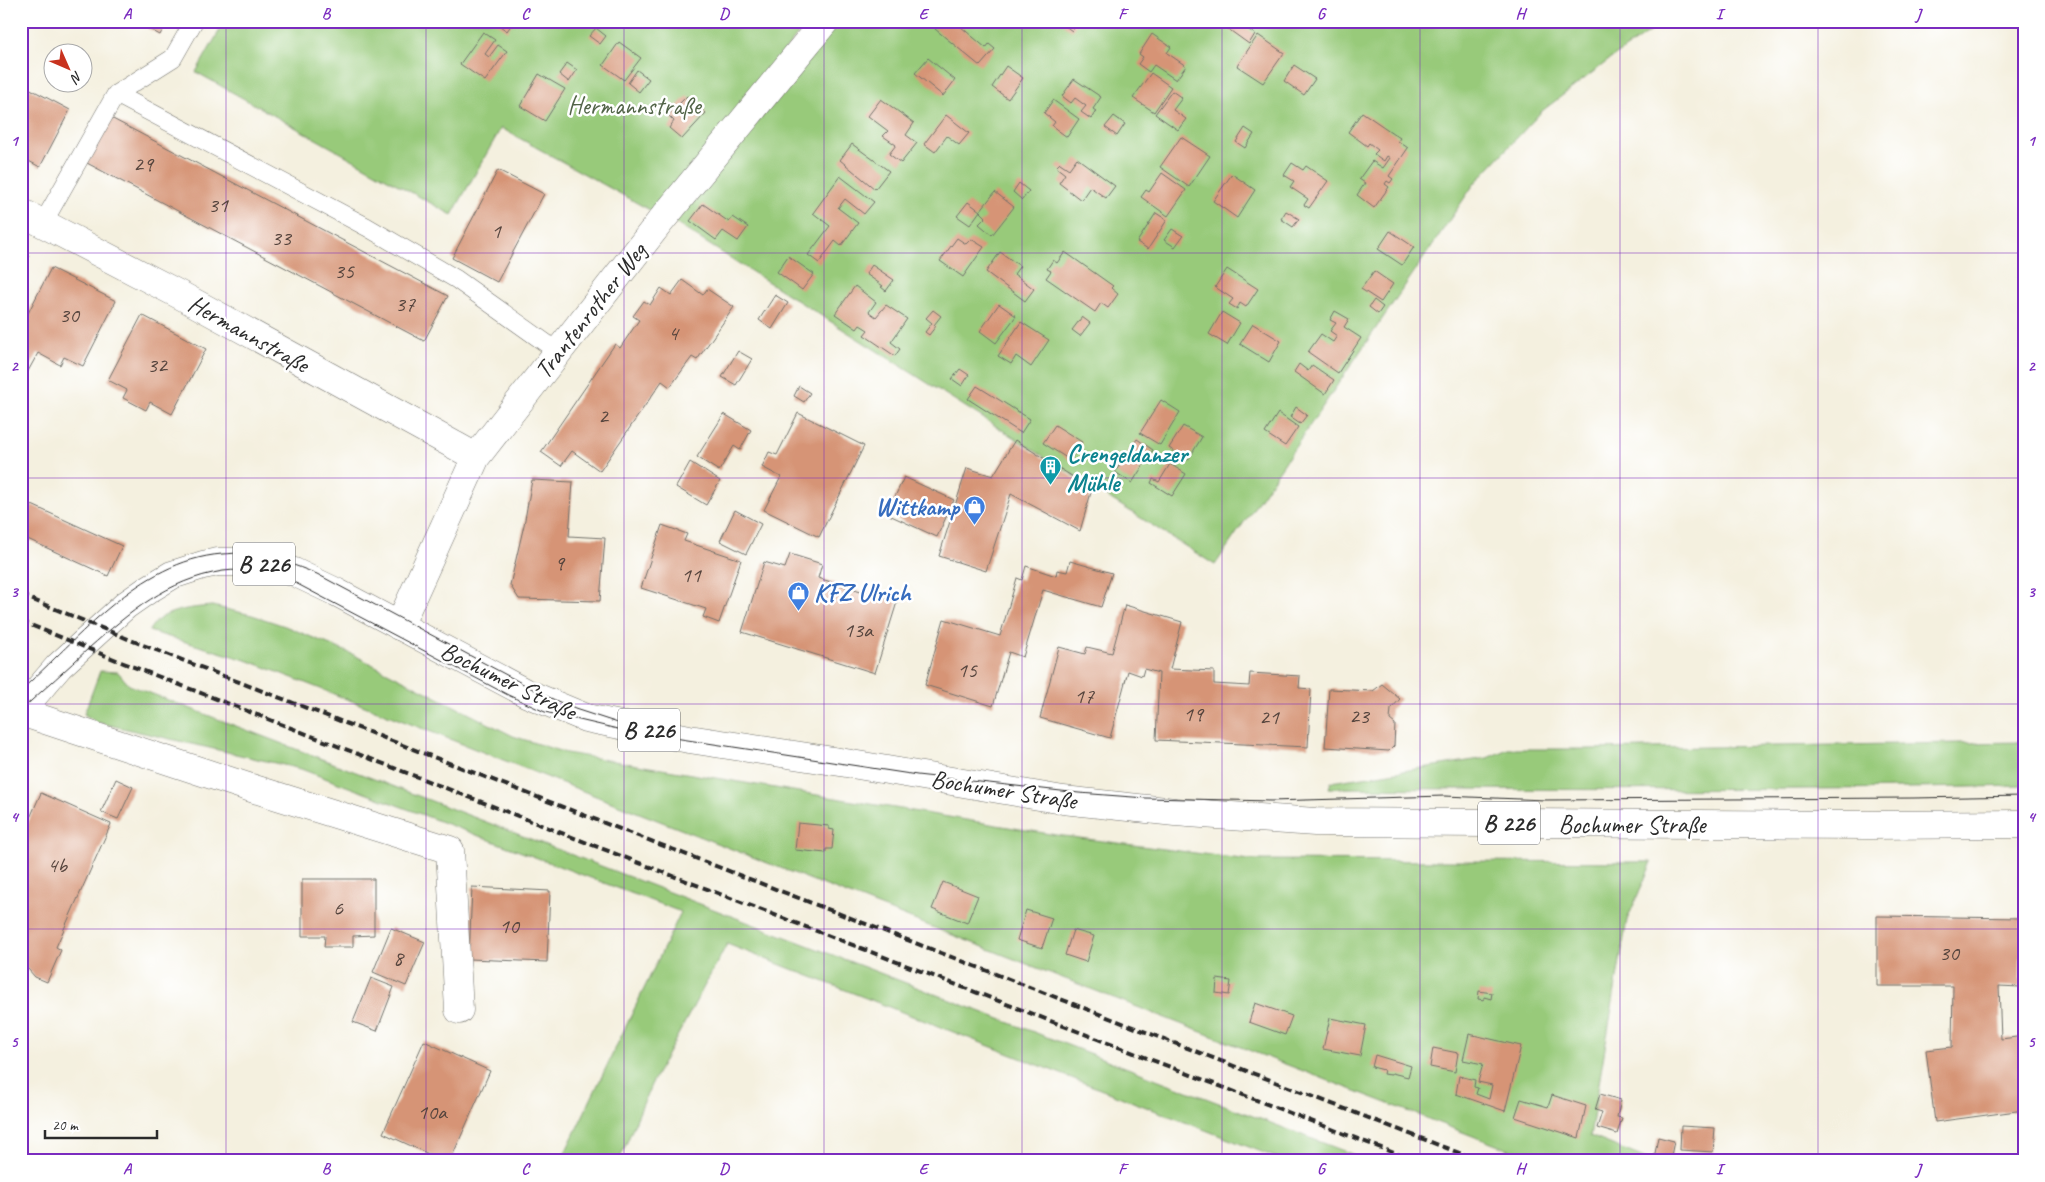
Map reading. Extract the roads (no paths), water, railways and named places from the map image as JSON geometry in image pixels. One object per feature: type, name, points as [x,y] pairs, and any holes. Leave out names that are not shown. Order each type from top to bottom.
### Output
[{"type":"main road","name":"Trantenrother Weg","points":[[399,626],[476,457],[557,351],[715,154],[825,21]]},
{"type":"main road","name":"Hermannstraße","points":[[32,218],[182,296],[476,457]]},
{"type":"main road","name":"Bochumer Straße","points":[[460,1010],[450,850],[254,789],[21,711],[59,666],[126,606],[148,589],[172,575],[218,562],[249,562],[294,572],[526,693],[586,718],[689,739],[888,770],[1062,800],[1175,812],[1315,822],[2024,824]]},
{"type":"main road","name":"Bochumer Straße","points":[[21,690],[32,680],[59,666]]},
{"type":"lane","points":[[32,218],[116,94],[173,58],[194,21]]},
{"type":"lane","points":[[116,94],[366,227],[456,278],[557,351]]},
{"type":"tram line","points":[[21,690],[88,626],[137,586],[163,571],[192,560],[222,554],[245,553],[275,559],[317,574],[544,695],[575,709],[618,723]]},
{"type":"tram line","points":[[21,710],[104,635],[150,599],[203,575],[239,570],[288,579],[508,695],[545,712],[622,730],[917,775],[1079,793],[1146,798],[1271,801],[1444,796],[1545,800],[2024,796]]},
{"type":"railway","points":[[21,595],[138,643],[1480,1161]]},
{"type":"railway","points":[[21,621],[121,662],[590,844],[1415,1161]]},
{"type":"place","name":"Crengeldanzer Mühle","points":[[1051,486]]},
{"type":"place","name":"Wittkamp","points":[[975,525]]},
{"type":"place","name":"KFZ Ulrich","points":[[798,611]]}]
